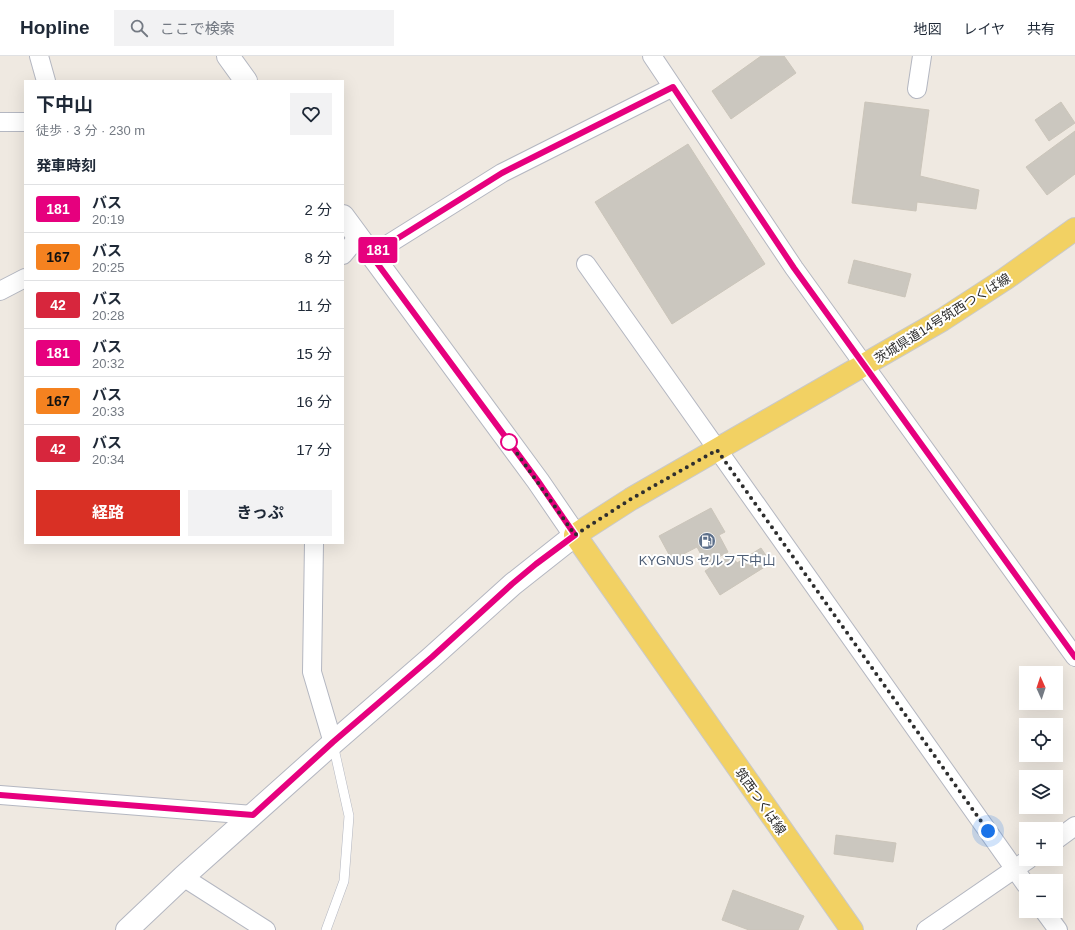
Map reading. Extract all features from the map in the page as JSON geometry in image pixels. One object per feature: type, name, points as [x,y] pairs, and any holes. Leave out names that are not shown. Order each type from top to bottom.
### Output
[{"type":"main road","name":"茨城県道14号筑西つくば線","points":[[575,535],[631,499],[948,316],[1005,279],[1075,229]]},
{"type":"main road","name":"筑西つくば線","points":[[575,535],[852,930]]},
{"type":"street","points":[[39,56],[46,80]]},
{"type":"street","points":[[228,56],[245,80]]},
{"type":"street","points":[[652,56],[794,268],[1075,657]]},
{"type":"street","points":[[917,89],[922,56]]},
{"type":"street","points":[[371,255],[502,173],[673,87]]},
{"type":"street","points":[[0,122],[24,122]]},
{"type":"street","points":[[126,930],[333,742],[432,657],[512,584],[575,535],[538,481],[344,217]]},
{"type":"street","points":[[344,254],[358,237]]},
{"type":"street","points":[[586,264],[1019,875]]},
{"type":"street","points":[[0,291],[24,279]]},
{"type":"street","points":[[314,544],[312,672],[333,742]]},
{"type":"street","points":[[0,795],[253,815]]},
{"type":"street","points":[[1063,835],[1075,826]]},
{"type":"street","points":[[926,930],[1019,866]]},
{"type":"street","points":[[183,877],[266,930]]},
{"type":"street","points":[[1049,918],[1058,930]]},
{"type":"lane","points":[[326,930],[344,881],[349,816],[333,742]]},
{"type":"building","points":[[761,56],[784,56],[796,73],[731,119],[712,91]]},
{"type":"building","points":[[865,102],[929,110],[920,176],[979,190],[976,209],[917,202],[916,211],[852,203]]},
{"type":"building","points":[[1061,102],[1075,123],[1049,141],[1035,120]]},
{"type":"building","points":[[1075,131],[1075,174],[1047,195],[1026,167]]},
{"type":"building","points":[[688,144],[765,264],[672,324],[595,202]]},
{"type":"building","points":[[854,260],[911,274],[905,297],[848,283]]},
{"type":"building","points":[[711,508],[725,532],[719,535],[728,552],[706,564],[697,547],[672,560],[659,536]]},
{"type":"building","points":[[761,548],[771,563],[720,595],[705,571],[731,554],[737,563]]},
{"type":"building","points":[[836,835],[896,843],[893,862],[834,854]]},
{"type":"building","points":[[733,890],[804,916],[798,930],[749,930],[722,920]]},
{"type":"bus line","name":"181","points":[[0,795],[253,815],[333,742],[432,657],[512,584],[575,535],[538,481],[371,255],[502,173],[673,87],[794,268],[1075,657]]},
{"type":"place","name":"KYGNUS セルフ下中山","points":[[707,541]]},
{"type":"route","points":[[509,442],[575,535],[631,499],[717,450],[988,831]]}]
